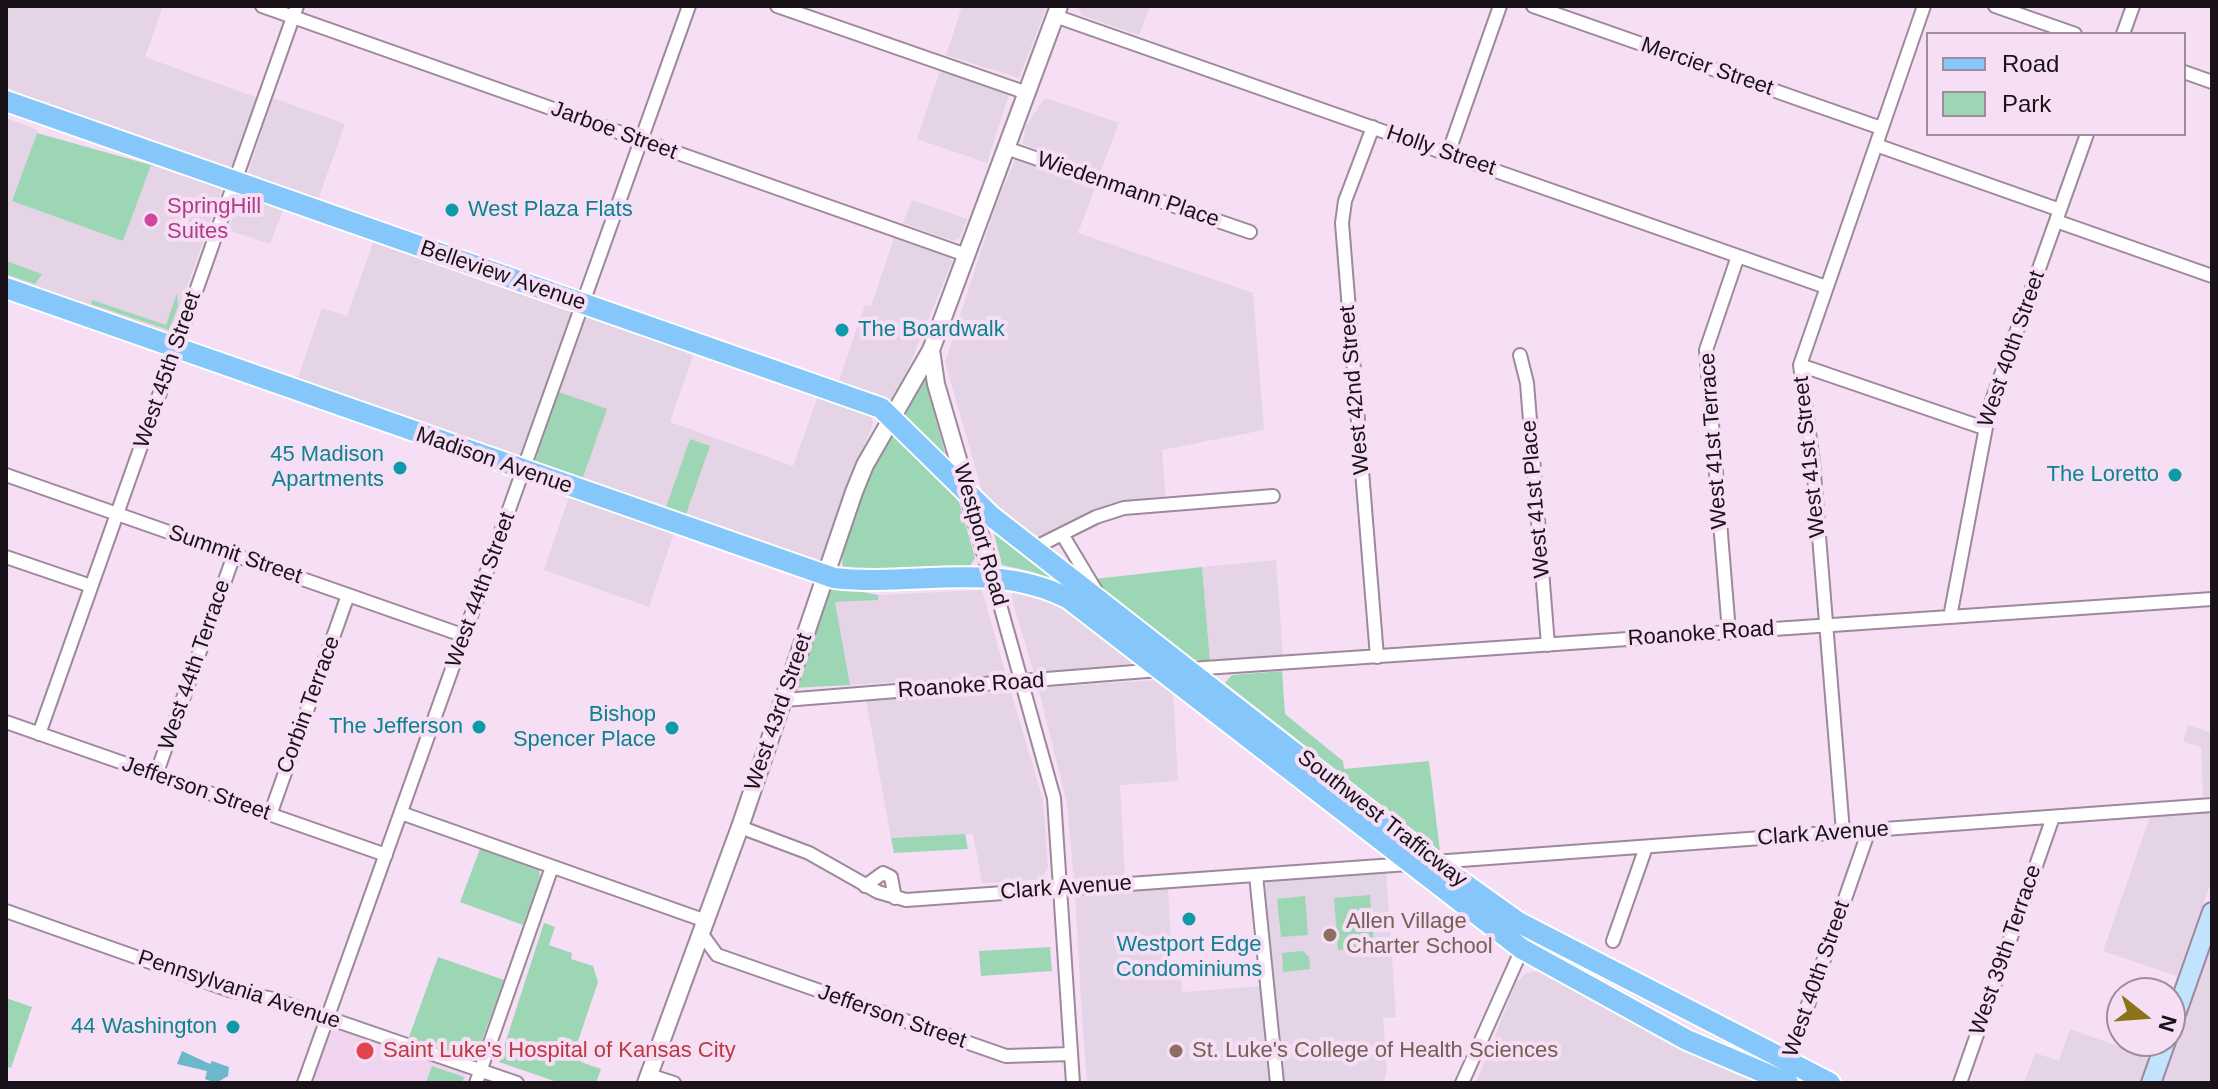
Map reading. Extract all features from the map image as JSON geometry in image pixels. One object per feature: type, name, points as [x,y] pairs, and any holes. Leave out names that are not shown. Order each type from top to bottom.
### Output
[{"type":"main road","name":"Belleview Avenue","points":[[6,101],[862,399],[893,416],[970,498]]},
{"type":"main road","name":"Madison Avenue","points":[[6,288],[826,575],[860,581],[992,576]]},
{"type":"main road","name":"Southwest Trafficway","points":[[970,498],[1434,862],[1518,922],[1785,1077]]},
{"type":"main road","name":"Southwest Trafficway","points":[[992,576],[1039,584],[1069,599],[1408,864],[1522,949],[1687,1040],[1785,1077],[1830,1083]]},
{"type":"main road","points":[[2186,986],[2212,912]]},
{"type":"main road","points":[[1518,922],[1522,949],[1534,946],[1569,950]]},
{"type":"main road","points":[[2151,1083],[2160,1057]]},
{"type":"street","name":"Jarboe Street","points":[[262,6],[295,12],[641,141],[966,255]]},
{"type":"street","name":"West 44th Street","points":[[304,1083],[689,6]]},
{"type":"street","points":[[777,6],[1027,93]]},
{"type":"street","points":[[1448,154],[1500,6]]},
{"type":"street","name":"Mercier Street","points":[[1533,6],[1881,128]]},
{"type":"street","name":"West 41st Street","points":[[1843,832],[1813,462],[1800,365],[1924,6]]},
{"type":"street","points":[[1995,6],[2069,32]]},
{"type":"street","points":[[2124,32],[2133,6]]},
{"type":"street","name":"Westport Road","points":[[1057,11],[931,350],[936,384],[1054,798],[1073,1083]]},
{"type":"street","name":"Holly Street","points":[[1057,11],[1448,154],[1826,287]]},
{"type":"street","name":"West 45th Street","points":[[39,734],[295,12]]},
{"type":"street","points":[[2186,73],[2212,82]]},
{"type":"street","name":"West 42nd Street","points":[[1373,127],[1345,201],[1342,223],[1377,657]]},
{"type":"street","name":"West 40th Street","points":[[1950,617],[1984,428],[2086,136]]},
{"type":"street","points":[[1876,145],[2212,276]]},
{"type":"street","name":"Wiedenmann Place","points":[[1006,148],[1250,232]]},
{"type":"street","name":"West 41st Terrace","points":[[1729,632],[1706,350],[1738,256]]},
{"type":"street","name":"West 43rd Street","points":[[648,1079],[740,827],[865,465],[931,350]]},
{"type":"street","name":"West 41st Place","points":[[1520,355],[1527,383],[1548,645]]},
{"type":"street","points":[[1800,365],[1984,428]]},
{"type":"street","name":"Summit Street","points":[[6,475],[465,636]]},
{"type":"street","points":[[1034,548],[1096,517],[1124,508],[1273,496]]},
{"type":"street","points":[[1062,534],[1101,600]]},
{"type":"street","name":"West 44th Terrace","points":[[156,775],[234,555]]},
{"type":"street","points":[[6,557],[91,586]]},
{"type":"street","name":"Corbin Terrace","points":[[270,815],[348,595]]},
{"type":"street","name":"Roanoke Road","points":[[1190,669],[2212,599]]},
{"type":"street","name":"Roanoke Road","points":[[784,700],[1022,684],[1159,670]]},
{"type":"street","name":"Jefferson Street","points":[[6,722],[386,855]]},
{"type":"street","name":"Clark Avenue","points":[[1434,862],[2212,805]]},
{"type":"street","points":[[401,813],[552,867],[703,927],[717,955],[690,963]]},
{"type":"street","name":"West 39th Terrace","points":[[1960,1083],[2053,817]]},
{"type":"street","name":"Clark Avenue","points":[[740,827],[809,853],[865,886],[906,900],[1408,864]]},
{"type":"street","name":"West 40th Street","points":[[1785,1077],[1869,830]]},
{"type":"street","points":[[1613,941],[1646,847]]},
{"type":"street","points":[[478,1076],[552,867]]},
{"type":"street","points":[[865,886],[883,873],[891,877],[895,898]]},
{"type":"street","points":[[1256,875],[1277,1083]]},
{"type":"street","name":"Pennsylvania Avenue","points":[[6,911],[229,990],[273,999],[328,1017],[478,1076],[517,1083]]},
{"type":"street","points":[[1462,1083],[1522,949]]},
{"type":"street","name":"Jefferson Street","points":[[717,955],[1006,1056],[1071,1054]]},
{"type":"street","points":[[648,1079],[674,1083]]},
{"type":"shaded area","points":[[6,6],[163,6],[145,57],[258,98],[235,165],[229,169],[19,96],[6,85]]},
{"type":"shaded area","points":[[962,6],[1047,6],[1019,78],[946,55]]},
{"type":"shaded area","points":[[1078,6],[1150,6],[1139,35],[1081,15]]},
{"type":"shaded area","points":[[941,68],[1009,94],[987,163],[917,139]]},
{"type":"shaded area","points":[[273,98],[345,124],[318,200],[248,173]]},
{"type":"shaded area","points":[[1045,98],[1119,123],[1100,173],[1023,144],[1025,127]]},
{"type":"shaded area","points":[[6,118],[38,130],[13,201],[123,241],[151,163],[222,189],[170,334],[6,279]]},
{"type":"shaded area","points":[[1016,157],[1097,183],[1078,233],[1253,293],[1264,430],[1162,450],[1166,500],[1111,506],[1040,536],[1028,533],[982,491],[945,362],[996,205]]},
{"type":"shaded area","points":[[242,196],[283,210],[270,244],[228,230]]},
{"type":"shaded area","points":[[912,200],[967,219],[960,238],[953,241],[903,223]]},
{"type":"shaded area","points":[[895,235],[949,254],[952,262],[895,400],[885,401],[838,383],[865,305],[871,306]]},
{"type":"shaded area","points":[[374,240],[572,311],[519,458],[297,380],[322,308],[347,316]]},
{"type":"shaded area","points":[[587,316],[694,353],[670,422],[793,466],[818,396],[871,415],[873,423],[821,565],[582,480],[559,392]]},
{"type":"shaded area","points":[[570,494],[675,531],[649,607],[544,570]]},
{"type":"shaded area","points":[[1276,560],[1283,655],[1210,661],[1202,567]]},
{"type":"shaded area","points":[[982,590],[1006,675],[850,685],[835,602],[877,600],[878,595]]},
{"type":"shaded area","points":[[1014,590],[1056,602],[1132,660],[1131,664],[1034,673],[1011,597]]},
{"type":"shaded area","points":[[1158,680],[1173,688],[1178,781],[1120,785],[1125,877],[1074,880],[1067,804],[1039,691],[1048,687]]},
{"type":"shaded area","points":[[1011,692],[1043,800],[1048,867],[1042,877],[1035,880],[986,883],[982,882],[973,834],[891,838],[866,700]]},
{"type":"shaded area","points":[[2188,725],[2212,733],[2212,796],[2203,797],[2201,747],[2183,742]]},
{"type":"shaded area","points":[[2212,809],[2212,880],[2177,976],[2103,951],[2151,814]]},
{"type":"shaded area","name":"Allen Village Charter School","points":[[1386,870],[1396,1017],[1383,1018],[1387,1072],[1383,1083],[1284,1083],[1276,1011],[1263,1013],[1270,1083],[1087,1083],[1081,1000],[1274,985],[1265,881]]},
{"type":"shaded area","points":[[1168,887],[1172,961],[1180,962],[1182,992],[1081,1000],[1075,895]]},
{"type":"shaded area","points":[[2212,939],[2212,1083],[2161,1083],[2170,1057],[2186,1057],[2186,1012]]},
{"type":"shaded area","points":[[1539,971],[1765,1083],[1476,1083],[1516,983],[1526,973]]},
{"type":"shaded area","name":"Saint Luke's Hospital of Kansas City","points":[[336,1027],[466,1072],[467,1083],[312,1083],[332,1029]]},
{"type":"shaded area","points":[[2070,1029],[2106,1042],[2106,1057],[2149,1057],[2140,1083],[2024,1083],[2035,1053],[2059,1061]]},
{"type":"green space","points":[[37,133],[151,165],[123,241],[12,201]]},
{"type":"green space","points":[[6,261],[42,274],[35,284],[6,274]]},
{"type":"green space","points":[[177,293],[178,306],[169,330],[91,304],[92,300],[166,325]]},
{"type":"green space","points":[[922,378],[926,380],[946,457],[941,457],[905,416]]},
{"type":"green space","points":[[559,392],[607,409],[582,480],[534,464]]},
{"type":"green space","points":[[893,433],[912,448],[959,502],[975,558],[970,566],[868,572],[843,567],[846,539],[860,498]]},
{"type":"green space","points":[[690,439],[710,446],[685,517],[665,510]]},
{"type":"green space","points":[[999,532],[1067,587],[1033,572],[1002,565],[994,534]]},
{"type":"green space","points":[[1202,567],[1210,661],[1190,659],[1103,592],[1094,579]]},
{"type":"green space","points":[[833,588],[878,595],[878,600],[835,602],[850,685],[795,688],[826,595]]},
{"type":"green space","points":[[1282,671],[1285,714],[1343,761],[1344,769],[1429,761],[1440,851],[1225,683],[1232,675]]},
{"type":"green space","points":[[965,834],[968,849],[894,853],[891,838]]},
{"type":"green space","points":[[481,846],[539,869],[540,877],[523,925],[460,902]]},
{"type":"green space","points":[[1370,895],[1374,947],[1338,950],[1334,898]]},
{"type":"green space","points":[[1305,896],[1308,935],[1281,937],[1277,899]]},
{"type":"green space","points":[[544,923],[555,927],[549,945],[572,953],[571,959],[593,966],[598,982],[577,1044],[586,1048],[581,1062],[601,1069],[596,1083],[560,1083],[499,1062]]},
{"type":"green space","points":[[1050,947],[1052,971],[981,976],[979,951]]},
{"type":"green space","points":[[1303,951],[1309,957],[1310,969],[1283,972],[1282,953]]},
{"type":"green space","points":[[438,957],[504,980],[475,1059],[409,1037]]},
{"type":"green space","points":[[6,998],[32,1007],[11,1068],[6,1066]]},
{"type":"green space","points":[[432,1066],[464,1077],[462,1083],[426,1083]]},
{"type":"water","points":[[182,1051],[210,1064],[212,1061],[229,1067],[228,1076],[216,1083],[205,1079],[207,1071],[177,1064]]},
{"type":"place","name":"West Plaza Flats","points":[[452,210]]},
{"type":"place","name":"SpringHill Suites","points":[[151,220]]},
{"type":"place","name":"The Boardwalk","points":[[842,330]]},
{"type":"place","name":"45 Madison Apartments","points":[[400,468]]},
{"type":"place","name":"The Loretto","points":[[2175,475]]},
{"type":"place","name":"The Jefferson","points":[[479,727]]},
{"type":"place","name":"Bishop Spencer Place","points":[[672,728]]},
{"type":"place","name":"Westport Edge Condominiums","points":[[1189,919]]},
{"type":"place","name":"Allen Village Charter School","points":[[1330,935]]},
{"type":"place","name":"44 Washington","points":[[233,1027]]},
{"type":"place","name":"Saint Luke's Hospital of Kansas City","points":[[365,1051]]},
{"type":"place","name":"St. Luke's College of Health Sciences","points":[[1176,1051]]}]
